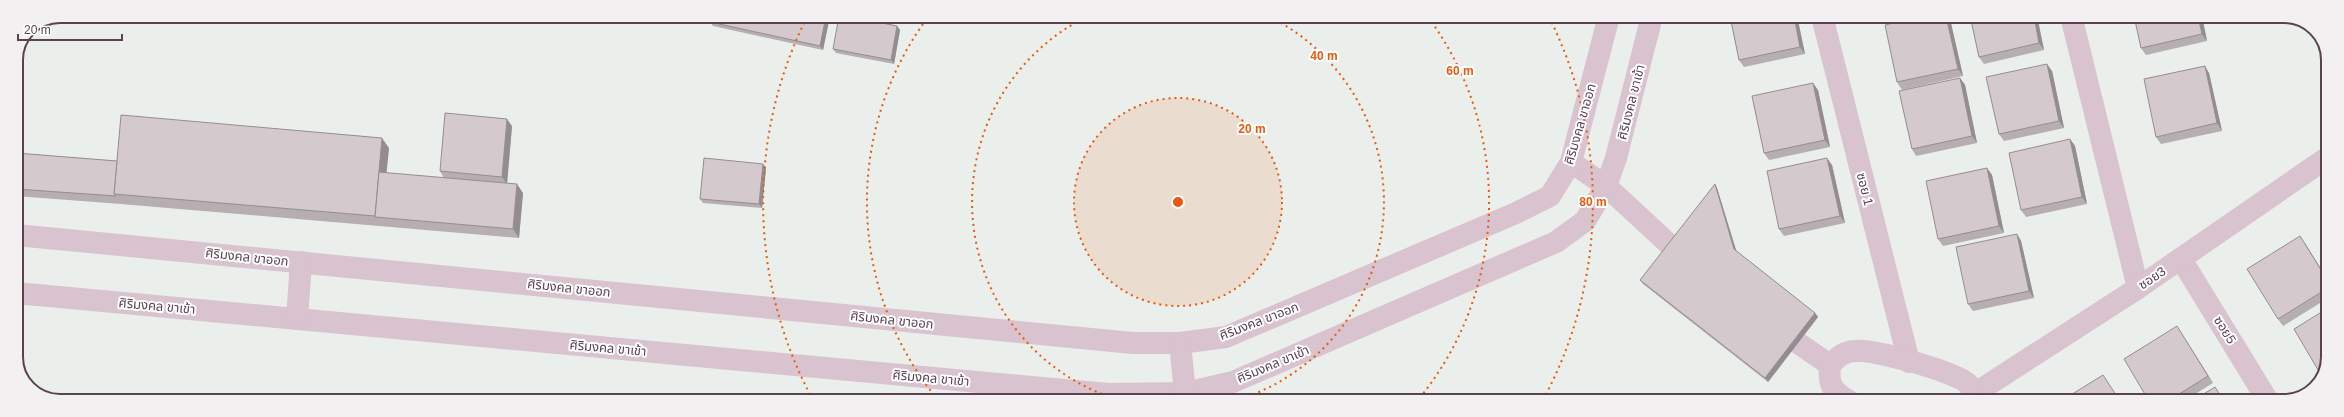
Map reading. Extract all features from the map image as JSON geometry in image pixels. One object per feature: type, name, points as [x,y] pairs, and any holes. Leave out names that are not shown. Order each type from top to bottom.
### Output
[{"type":"street","name":"ศิริมงคล ขาออก","points":[[23,236],[1133,343],[1180,343],[1226,337],[1516,213],[1550,196],[1571,162],[1607,23]]},
{"type":"street","name":"ศิริมงคล ขาเข้า","points":[[1185,394],[1233,382],[1556,242],[1585,221],[1606,186],[1616,158],[1650,23]]},
{"type":"street","name":"ซอย 1","points":[[1824,23],[1909,362]]},
{"type":"street","points":[[2073,23],[2138,288]]},
{"type":"street","points":[[1571,162],[1606,186],[1672,247]]},
{"type":"street","name":"ซอย3","points":[[1980,394],[2181,259],[2321,162]]},
{"type":"street","name":"ซอย5","points":[[2181,259],[2264,394]]},
{"type":"street","points":[[297,319],[301,262]]},
{"type":"street","name":"ศิริมงคล ขาเข้า","points":[[23,294],[1068,394]]},
{"type":"street","points":[[1180,343],[1185,394]]},
{"type":"street","points":[[1798,343],[1830,365]]},
{"type":"street","points":[[1837,394],[1829,380],[1830,365],[1840,354],[1856,351],[1872,352],[1954,375],[1967,384],[1972,394]]},
{"type":"building","points":[[715,23],[825,23],[820,46]]},
{"type":"building","points":[[838,23],[882,23],[897,26],[891,60],[833,49]]},
{"type":"building","points":[[1731,23],[1795,23],[1800,47],[1739,60]]},
{"type":"building","points":[[1894,23],[1948,23],[1958,69],[1897,82],[1885,25]]},
{"type":"building","points":[[1972,23],[2035,23],[2039,43],[1979,57]]},
{"type":"building","points":[[2136,23],[2200,23],[2202,34],[2141,48]]},
{"type":"building","points":[[2047,64],[2059,121],[1999,134],[1986,77]]},
{"type":"building","points":[[2205,66],[2217,123],[2156,137],[2144,79]]},
{"type":"building","points":[[1960,78],[1972,136],[1912,149],[1899,91]]},
{"type":"building","points":[[1813,83],[1825,140],[1764,153],[1752,96]]},
{"type":"building","points":[[445,113],[507,119],[502,177],[440,171]]},
{"type":"building","points":[[121,115],[382,138],[375,216],[114,194]]},
{"type":"building","points":[[2070,139],[2082,197],[2021,210],[2009,153]]},
{"type":"building","points":[[23,154],[117,161],[114,194],[116,196],[23,189]]},
{"type":"building","points":[[704,158],[763,164],[759,204],[700,199]]},
{"type":"building","points":[[1827,158],[1840,216],[1779,229],[1767,171]]},
{"type":"building","points":[[1987,168],[1999,226],[1938,239],[1926,181]]},
{"type":"building","points":[[379,172],[517,184],[513,229],[375,217]]},
{"type":"building","points":[[1715,184],[1734,249],[1815,313],[1765,378],[1640,280]]},
{"type":"building","points":[[2017,234],[2029,291],[1968,304],[1956,247]]},
{"type":"building","points":[[2300,236],[2321,270],[2321,292],[2278,319],[2247,269]]},
{"type":"building","points":[[2321,312],[2321,362],[2318,370],[2294,329]]},
{"type":"building","points":[[2177,326],[2208,376],[2179,394],[2145,394],[2124,359]]},
{"type":"building","points":[[2103,375],[2115,394],[2072,394]]},
{"type":"building","points":[[2215,387],[2220,394],[2204,394]]}]
